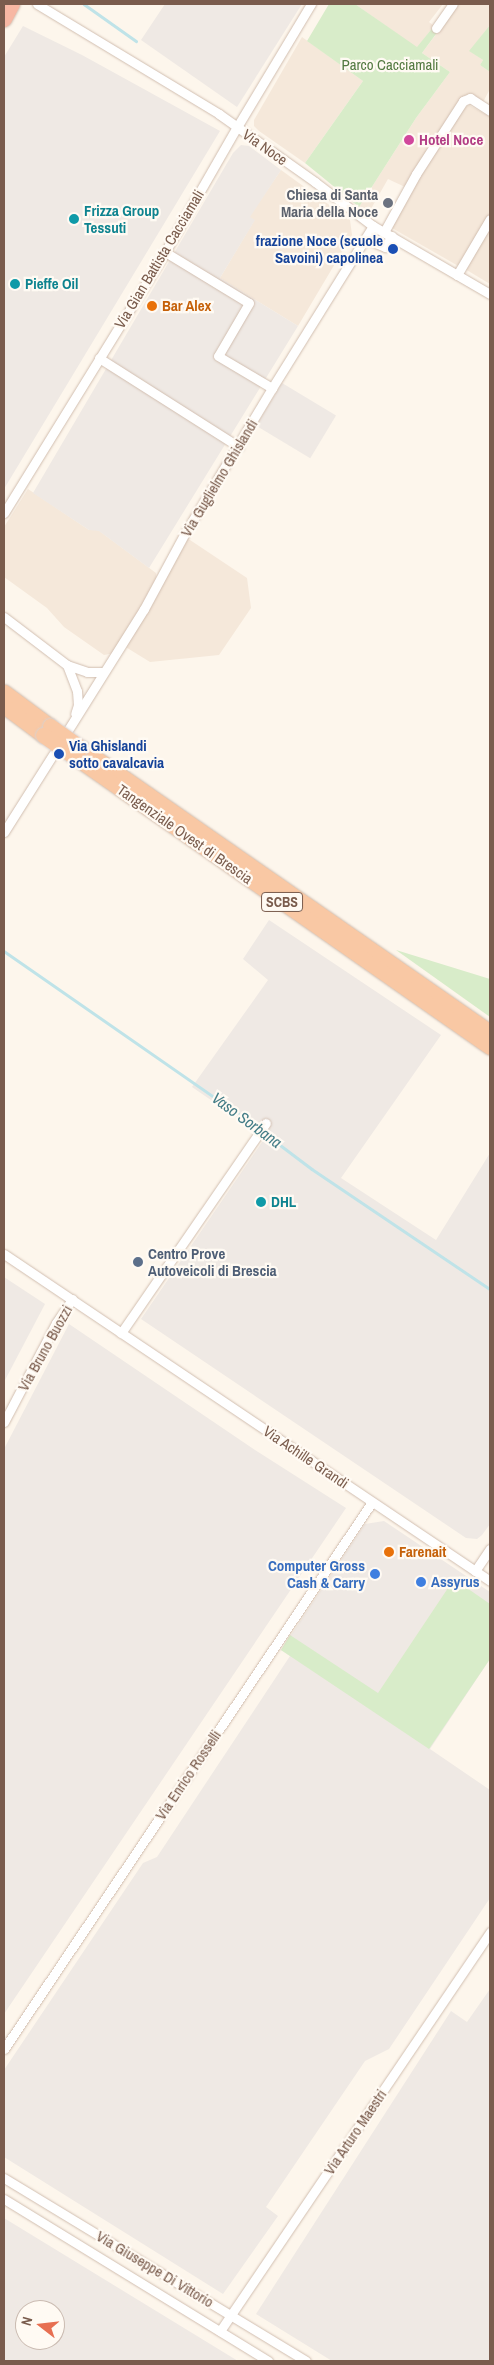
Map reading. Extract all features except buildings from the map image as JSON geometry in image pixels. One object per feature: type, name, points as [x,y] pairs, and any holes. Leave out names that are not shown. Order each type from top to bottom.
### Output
[{"type":"highway","points":[[4,19],[12,4]]},
{"type":"highway","name":"Tangenziale Ovest di Brescia","points":[[4,692],[47,731]]},
{"type":"highway","name":"Tangenziale Ovest di Brescia","points":[[4,706],[47,731],[490,1032]]},
{"type":"highway","name":"Tangenziale Ovest di Brescia","points":[[78,752],[490,1047]]},
{"type":"street","name":"Via Gian Battista Cacciamali","points":[[4,513],[165,252],[311,4]]},
{"type":"street","points":[[436,28],[454,4]]},
{"type":"street","name":"Via Noce","points":[[39,5],[237,127],[373,226],[490,294]]},
{"type":"street","points":[[366,239],[385,247],[388,234],[416,174],[463,102],[470,98],[490,111]]},
{"type":"street","points":[[457,275],[490,219]]},
{"type":"street","name":"Via Guglielmo Ghislandi","points":[[68,730],[144,608],[272,388],[373,226]]},
{"type":"street","points":[[165,252],[249,303],[218,356],[272,388]]},
{"type":"street","points":[[99,358],[239,447]]},
{"type":"street","points":[[4,617],[67,665],[87,672],[103,672]]},
{"type":"street","points":[[67,665],[77,691],[78,705],[73,721]]},
{"type":"street","points":[[4,832],[54,753]]},
{"type":"street","points":[[121,1333],[266,1123]]},
{"type":"street","name":"Via Achille Grandi","points":[[4,1254],[490,1581]]},
{"type":"street","name":"Via Bruno Buozzi","points":[[4,1422],[56,1323],[72,1299]]},
{"type":"street","name":"Via Enrico Rosselli","points":[[4,2049],[372,1502]]},
{"type":"street","points":[[476,1571],[490,1549]]},
{"type":"street","name":"Via Arturo Maestri","points":[[220,2331],[490,1932]]},
{"type":"street","name":"Via Giuseppe Di Vittorio","points":[[4,2178],[306,2361]]},
{"type":"street","name":"Via Giuseppe Di Vittorio","points":[[4,2199],[268,2361]]},
{"type":"shaded area","points":[[165,4],[302,4],[237,107],[141,40]]},
{"type":"shaded area","points":[[355,4],[443,4],[429,22],[434,26],[417,48]]},
{"type":"shaded area","points":[[459,4],[490,4],[490,25],[470,51],[483,60],[480,65],[490,72],[490,89],[483,102],[471,94],[464,96],[405,187],[388,179],[368,214],[359,207],[416,118],[450,72],[422,53]]},
{"type":"shaded area","points":[[23,26],[82,55],[220,131],[4,489],[4,57]]},
{"type":"shaded area","points":[[302,37],[363,81],[305,163],[254,126],[254,120]]},
{"type":"shaded area","points":[[469,105],[490,117],[490,216],[460,267],[392,228],[419,177],[461,111]]},
{"type":"shaded area","points":[[241,145],[249,146],[281,170],[250,217],[255,220],[220,278],[298,326],[149,568],[99,531],[89,530],[33,493],[233,153]]},
{"type":"shaded area","points":[[281,170],[350,220],[352,235],[298,326],[220,278],[254,221],[249,217]]},
{"type":"shaded area","points":[[490,225],[490,284],[465,269]]},
{"type":"shaded area","points":[[282,383],[336,415],[310,458],[256,426]]},
{"type":"shaded area","points":[[28,489],[89,530],[98,530],[156,573],[157,582],[187,538],[247,578],[251,608],[219,655],[150,662],[124,646],[115,653],[104,655],[64,627],[47,608],[4,577],[4,527]]},
{"type":"shaded area","points":[[269,920],[441,1035],[341,1178],[436,1240],[490,1153],[490,1524],[477,1539],[466,1538],[141,1319],[267,1135],[253,1129],[192,1087],[268,980],[243,959]]},
{"type":"shaded area","points":[[4,1277],[45,1304],[4,1382]]},
{"type":"shaded area","points":[[69,1324],[255,1450],[346,1508],[4,2014],[4,1449]]},
{"type":"shaded area","points":[[384,1521],[490,1592],[490,1659],[430,1749],[490,1790],[490,1898],[389,2049],[365,2061],[266,2207],[278,2216],[223,2294],[4,2157],[4,2070],[143,1863],[157,1857],[290,1656],[281,1650],[365,1524]]},
{"type":"shaded area","points":[[490,1989],[490,2361],[332,2361],[256,2314],[451,2011],[467,2022]]},
{"type":"shaded area","points":[[4,2218],[238,2361],[4,2361]]},
{"type":"green space","name":"Parco Cacciamali","points":[[329,4],[355,4],[417,47],[434,26],[439,30],[422,53],[450,72],[416,118],[359,207],[305,163],[363,81],[307,41]]},
{"type":"green space","points":[[490,25],[490,72],[480,65],[483,60],[469,51]]},
{"type":"green space","points":[[396,950],[490,979],[490,1017]]},
{"type":"green space","points":[[454,1579],[490,1604],[490,1659],[429,1749],[281,1650],[290,1635],[378,1693]]},
{"type":"waterway","points":[[84,4],[136,41]]},
{"type":"waterway","name":"Vaso Sorbana","points":[[4,951],[259,1128]]},
{"type":"waterway","name":"Vaso Sorbana","points":[[263,1132],[312,1169],[490,1289]]},
{"type":"place","name":"Hotel Noce","points":[[409,140]]},
{"type":"place","name":"Chiesa di Santa Maria della Noce","points":[[388,203]]},
{"type":"place","name":"Frizza Group Tessuti","points":[[74,219]]},
{"type":"place","name":"frazione Noce (scuole Savoini) capolinea","points":[[393,249]]},
{"type":"place","name":"Pieffe Oil","points":[[15,284]]},
{"type":"place","name":"Bar Alex","points":[[152,306]]},
{"type":"place","name":"Via Ghislandi sotto cavalcavia","points":[[59,754]]},
{"type":"place","name":"DHL","points":[[261,1202]]},
{"type":"place","name":"Centro Prove Autoveicoli di Brescia","points":[[138,1262]]},
{"type":"place","name":"Farenait","points":[[389,1552]]},
{"type":"place","name":"Computer Gross Cash & Carry","points":[[375,1574]]},
{"type":"place","name":"Assyrus","points":[[421,1582]]}]
